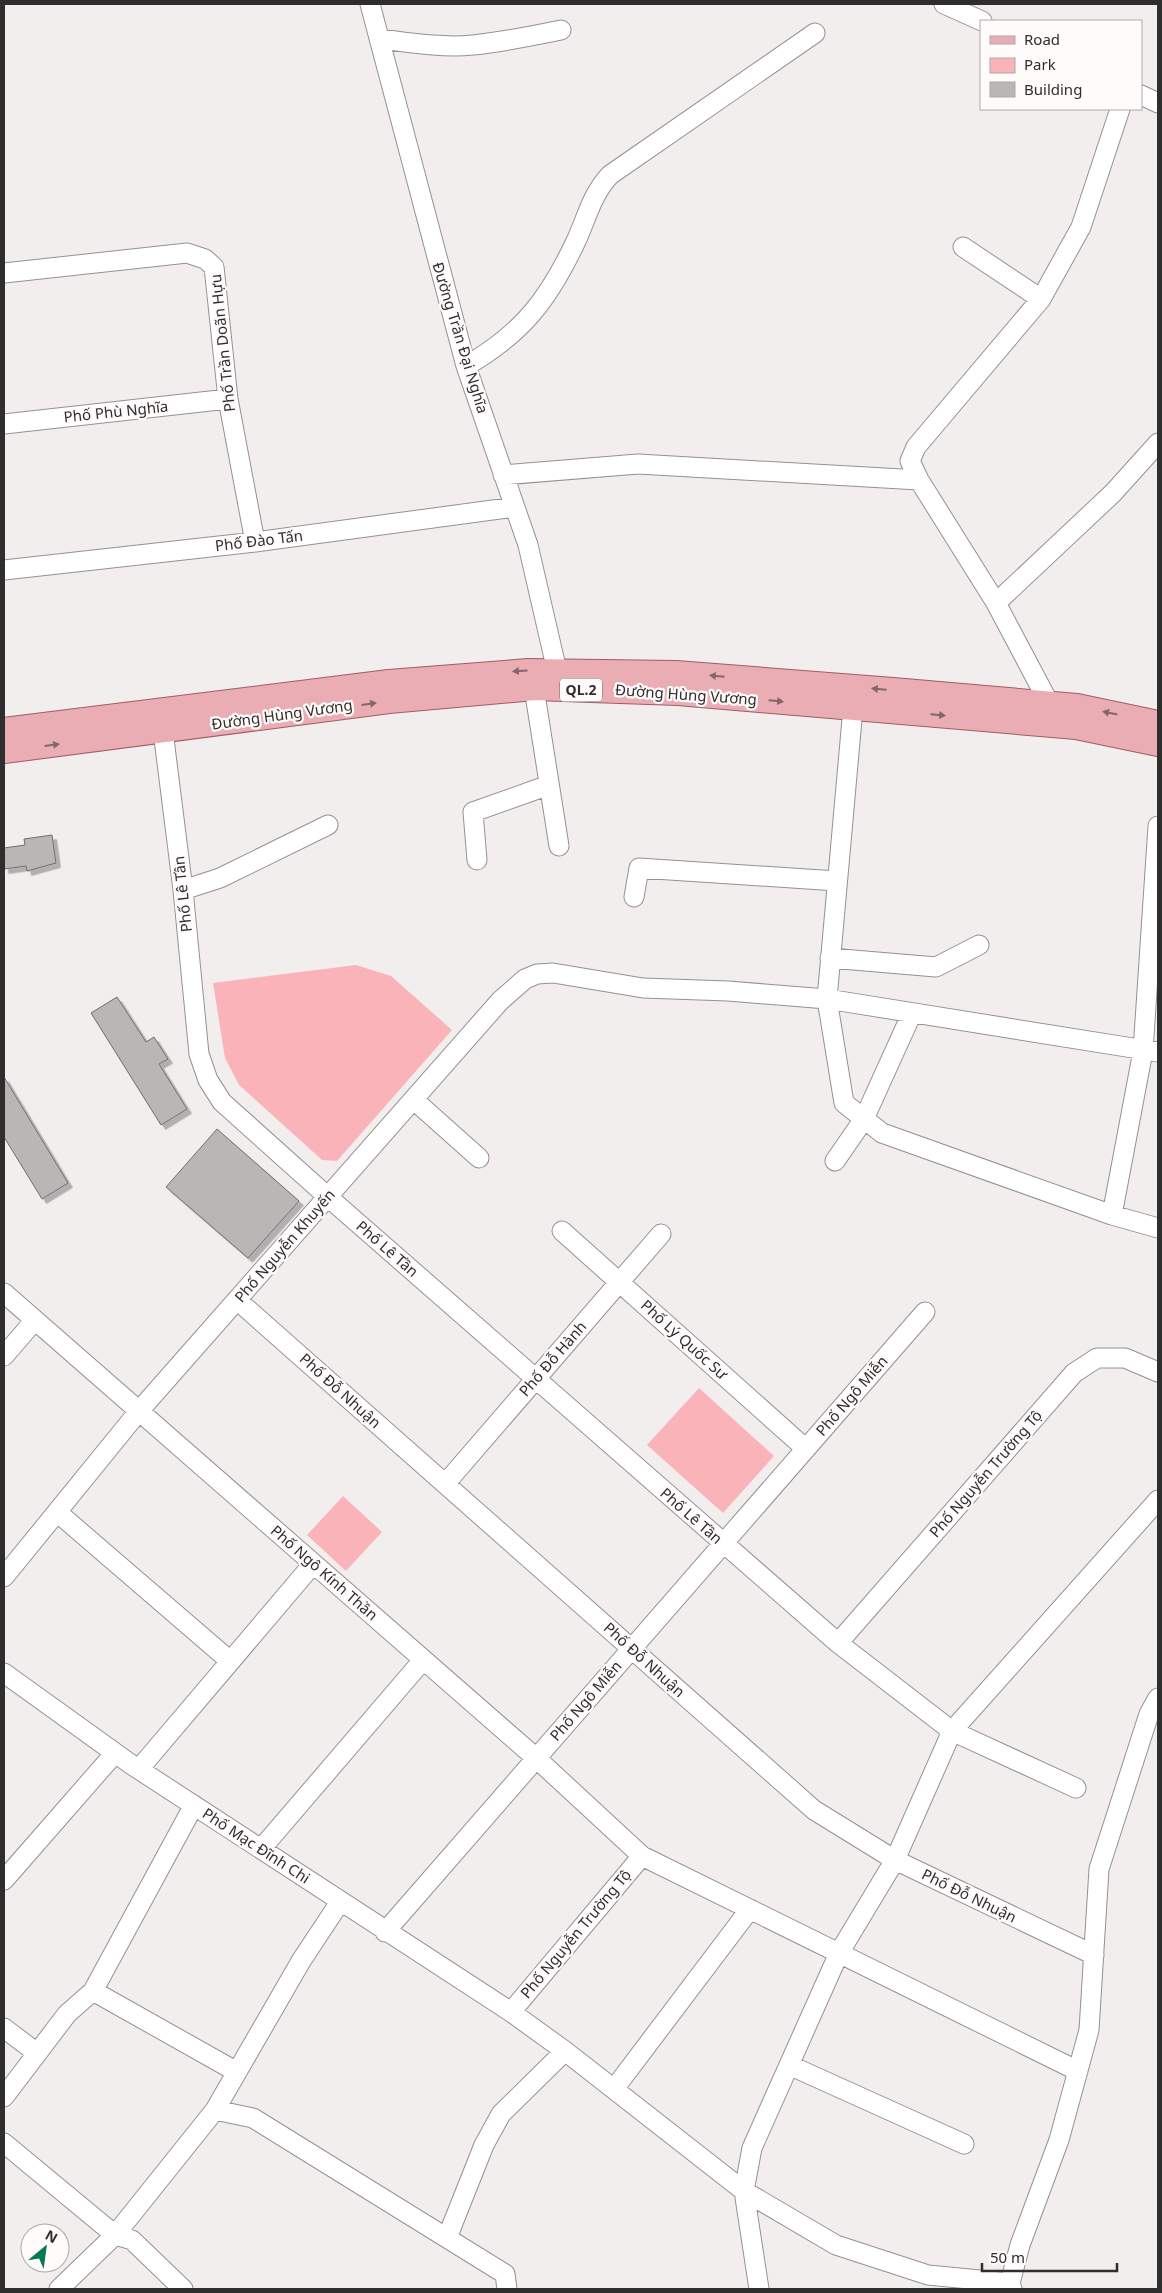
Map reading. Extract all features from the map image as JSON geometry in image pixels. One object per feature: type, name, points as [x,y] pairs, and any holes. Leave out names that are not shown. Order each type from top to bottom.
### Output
[{"type":"main road","name":"Đường Hùng Vương","points":[[4,730],[389,682],[528,671],[559,680],[678,693],[1076,727],[1158,744]]},
{"type":"main road","name":"Đường Hùng Vương","points":[[4,751],[389,701],[534,688],[559,680],[676,672],[1077,706],[1158,723]]},
{"type":"street","name":"Đường Trần Đại Nghĩa","points":[[370,4],[381,39],[432,245],[466,366],[528,545],[559,680]]},
{"type":"street","points":[[944,4],[980,20]]},
{"type":"street","points":[[381,39],[441,46],[472,45],[516,40],[560,30]]},
{"type":"street","points":[[466,366],[510,338],[532,313],[568,258],[593,197],[610,176],[815,33]]},
{"type":"street","points":[[1142,95],[1158,103]]},
{"type":"street","points":[[1050,705],[996,603],[919,480],[910,461],[916,447],[1041,299],[1081,227],[1120,110]]},
{"type":"street","points":[[963,247],[1041,299]]},
{"type":"street","name":"Phố Trần Doãn Hựu","points":[[4,273],[187,253],[205,259],[214,267],[228,400],[254,542]]},
{"type":"street","name":"Phố Phù Nghĩa","points":[[4,424],[228,400]]},
{"type":"street","points":[[996,603],[1113,493],[1158,443]]},
{"type":"street","points":[[503,474],[638,464],[919,480]]},
{"type":"street","name":"Phố Đào Tấn","points":[[4,570],[254,542],[514,507]]},
{"type":"street","points":[[534,688],[559,846]]},
{"type":"street","points":[[853,708],[827,999],[844,1103],[882,1133],[1112,1215],[1158,1228]]},
{"type":"street","name":"Phố Lê Tần","points":[[163,731],[183,890],[198,1054],[208,1080],[222,1102],[723,1544],[838,1643],[952,1731],[1076,1788]]},
{"type":"street","points":[[477,860],[473,812],[549,784]]},
{"type":"street","points":[[183,890],[220,878],[328,825]]},
{"type":"street","points":[[1112,1215],[1151,1051],[1158,826]]},
{"type":"street","points":[[634,897],[640,868],[837,881]]},
{"type":"street","points":[[830,958],[936,967],[979,945]]},
{"type":"street","name":"Phố Nguyễn Khuyến","points":[[4,1577],[139,1411],[512,989],[525,979],[537,974],[553,973],[643,988],[728,990],[827,999],[1151,1051]]},
{"type":"street","points":[[835,1161],[864,1119],[912,1013]]},
{"type":"street","points":[[414,1100],[479,1158]]},
{"type":"street","name":"Phố Lý Quốc Sư","points":[[562,1231],[806,1448]]},
{"type":"street","name":"Phố Đỗ Hành","points":[[445,1484],[661,1234]]},
{"type":"street","name":"Phố Ngô Kính Thần","points":[[4,1293],[536,1758],[642,1856],[1078,2071]]},
{"type":"street","name":"Phố Đỗ Nhuận","points":[[237,1300],[814,1810],[894,1860],[1094,1956]]},
{"type":"street","name":"Phố Ngô Miễn","points":[[385,1932],[925,1312]]},
{"type":"street","points":[[4,1356],[35,1320]]},
{"type":"street","name":"Phố Nguyễn Trường Tộ","points":[[838,1643],[1074,1373],[1097,1358],[1125,1358],[1158,1372]]},
{"type":"street","points":[[759,2289],[744,2190],[752,2148],[839,1953],[894,1860],[952,1731],[1158,1500]]},
{"type":"street","points":[[57,1512],[230,1661]]},
{"type":"street","points":[[138,1769],[313,1564]]},
{"type":"street","points":[[261,1849],[423,1660]]},
{"type":"street","name":"Phố Mạc Đĩnh Chi","points":[[4,1674],[138,1769],[385,1932],[511,2012],[565,2051],[744,2190]]},
{"type":"street","points":[[744,2190],[836,2245],[928,2275],[1011,2286],[1020,2245],[1059,2140],[1089,2030],[1099,1869],[1149,1714],[1158,1698]]},
{"type":"street","points":[[4,1880],[115,1752]]},
{"type":"street","points":[[4,2096],[67,2014],[93,1991],[194,1805]]},
{"type":"street","name":"Phố Nguyễn Trường Tộ","points":[[511,2012],[642,1856]]},
{"type":"street","points":[[59,2289],[115,2235],[216,2110],[301,1961],[340,1902]]},
{"type":"street","points":[[614,2089],[750,1909]]},
{"type":"street","points":[[93,1991],[237,2072]]},
{"type":"street","points":[[4,2028],[37,2053]]},
{"type":"street","points":[[447,2238],[484,2145],[501,2114],[565,2051]]},
{"type":"street","points":[[789,2065],[964,2144]]},
{"type":"street","points":[[216,2110],[253,2118],[505,2274],[507,2289]]},
{"type":"street","points":[[4,2143],[115,2235],[132,2240],[183,2289]]},
{"type":"green space","points":[[356,965],[391,976],[452,1030],[337,1161],[322,1160],[239,1085],[225,1058],[213,983]]},
{"type":"green space","points":[[699,1388],[774,1456],[723,1513],[647,1445]]},
{"type":"green space","points":[[343,1496],[382,1532],[346,1571],[307,1535]]},
{"type":"building","points":[[52,835],[56,863],[27,871],[26,866],[4,869],[4,848],[25,845],[24,839]]},
{"type":"building","points":[[117,997],[146,1042],[154,1037],[168,1059],[159,1064],[187,1109],[161,1125],[91,1013]]},
{"type":"building","points":[[4,1077],[68,1183],[42,1199],[4,1137]]},
{"type":"building","points":[[217,1129],[299,1201],[248,1258],[166,1187]]}]
